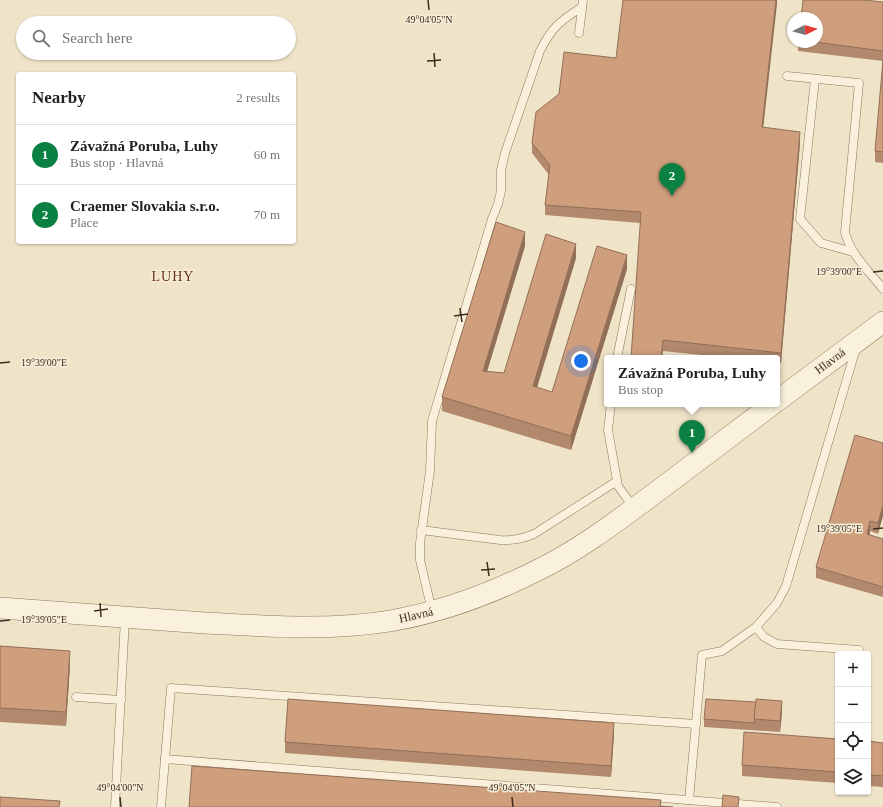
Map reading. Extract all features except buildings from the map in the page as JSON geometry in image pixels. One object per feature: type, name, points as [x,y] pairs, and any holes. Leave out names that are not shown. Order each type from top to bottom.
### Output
[{"type":"street","name":"Hlavná","points":[[780,399],[883,322]]},
{"type":"street","name":"Hlavná","points":[[0,608],[126,618],[309,627],[388,621],[432,612],[496,590],[542,568],[578,548],[769,407]]},
{"type":"lane","points":[[579,33],[583,4]]},
{"type":"lane","points":[[432,612],[420,560],[420,544],[430,471],[432,421],[492,219],[498,204],[501,191],[501,170],[540,51],[548,35],[556,25],[583,4]]},
{"type":"lane","points":[[787,76],[859,83],[845,232],[847,242],[853,252],[883,289]]},
{"type":"lane","points":[[816,79],[800,219],[821,243],[853,252]]},
{"type":"lane","points":[[618,355],[631,289]]},
{"type":"lane","points":[[689,800],[702,655],[722,651],[756,627],[777,603],[786,586],[859,339]]},
{"type":"lane","points":[[611,407],[608,430],[618,486],[634,508]]},
{"type":"lane","points":[[421,530],[500,540],[512,541],[523,539],[534,534],[617,481]]},
{"type":"lane","points":[[115,807],[120,700],[126,618]]},
{"type":"lane","points":[[756,627],[764,637],[777,644],[859,650]]},
{"type":"lane","points":[[161,807],[171,688],[696,724]]},
{"type":"lane","points":[[76,697],[120,700]]},
{"type":"lane","points":[[165,759],[777,807]]},
{"type":"place","name":"Craemer Slovakia s.r.o.","points":[[672,196]]},
{"type":"place","name":"Závažná Poruba, Luhy","points":[[692,453]]},
{"type":"district","name":"LUHY","points":[[173,276]]}]
